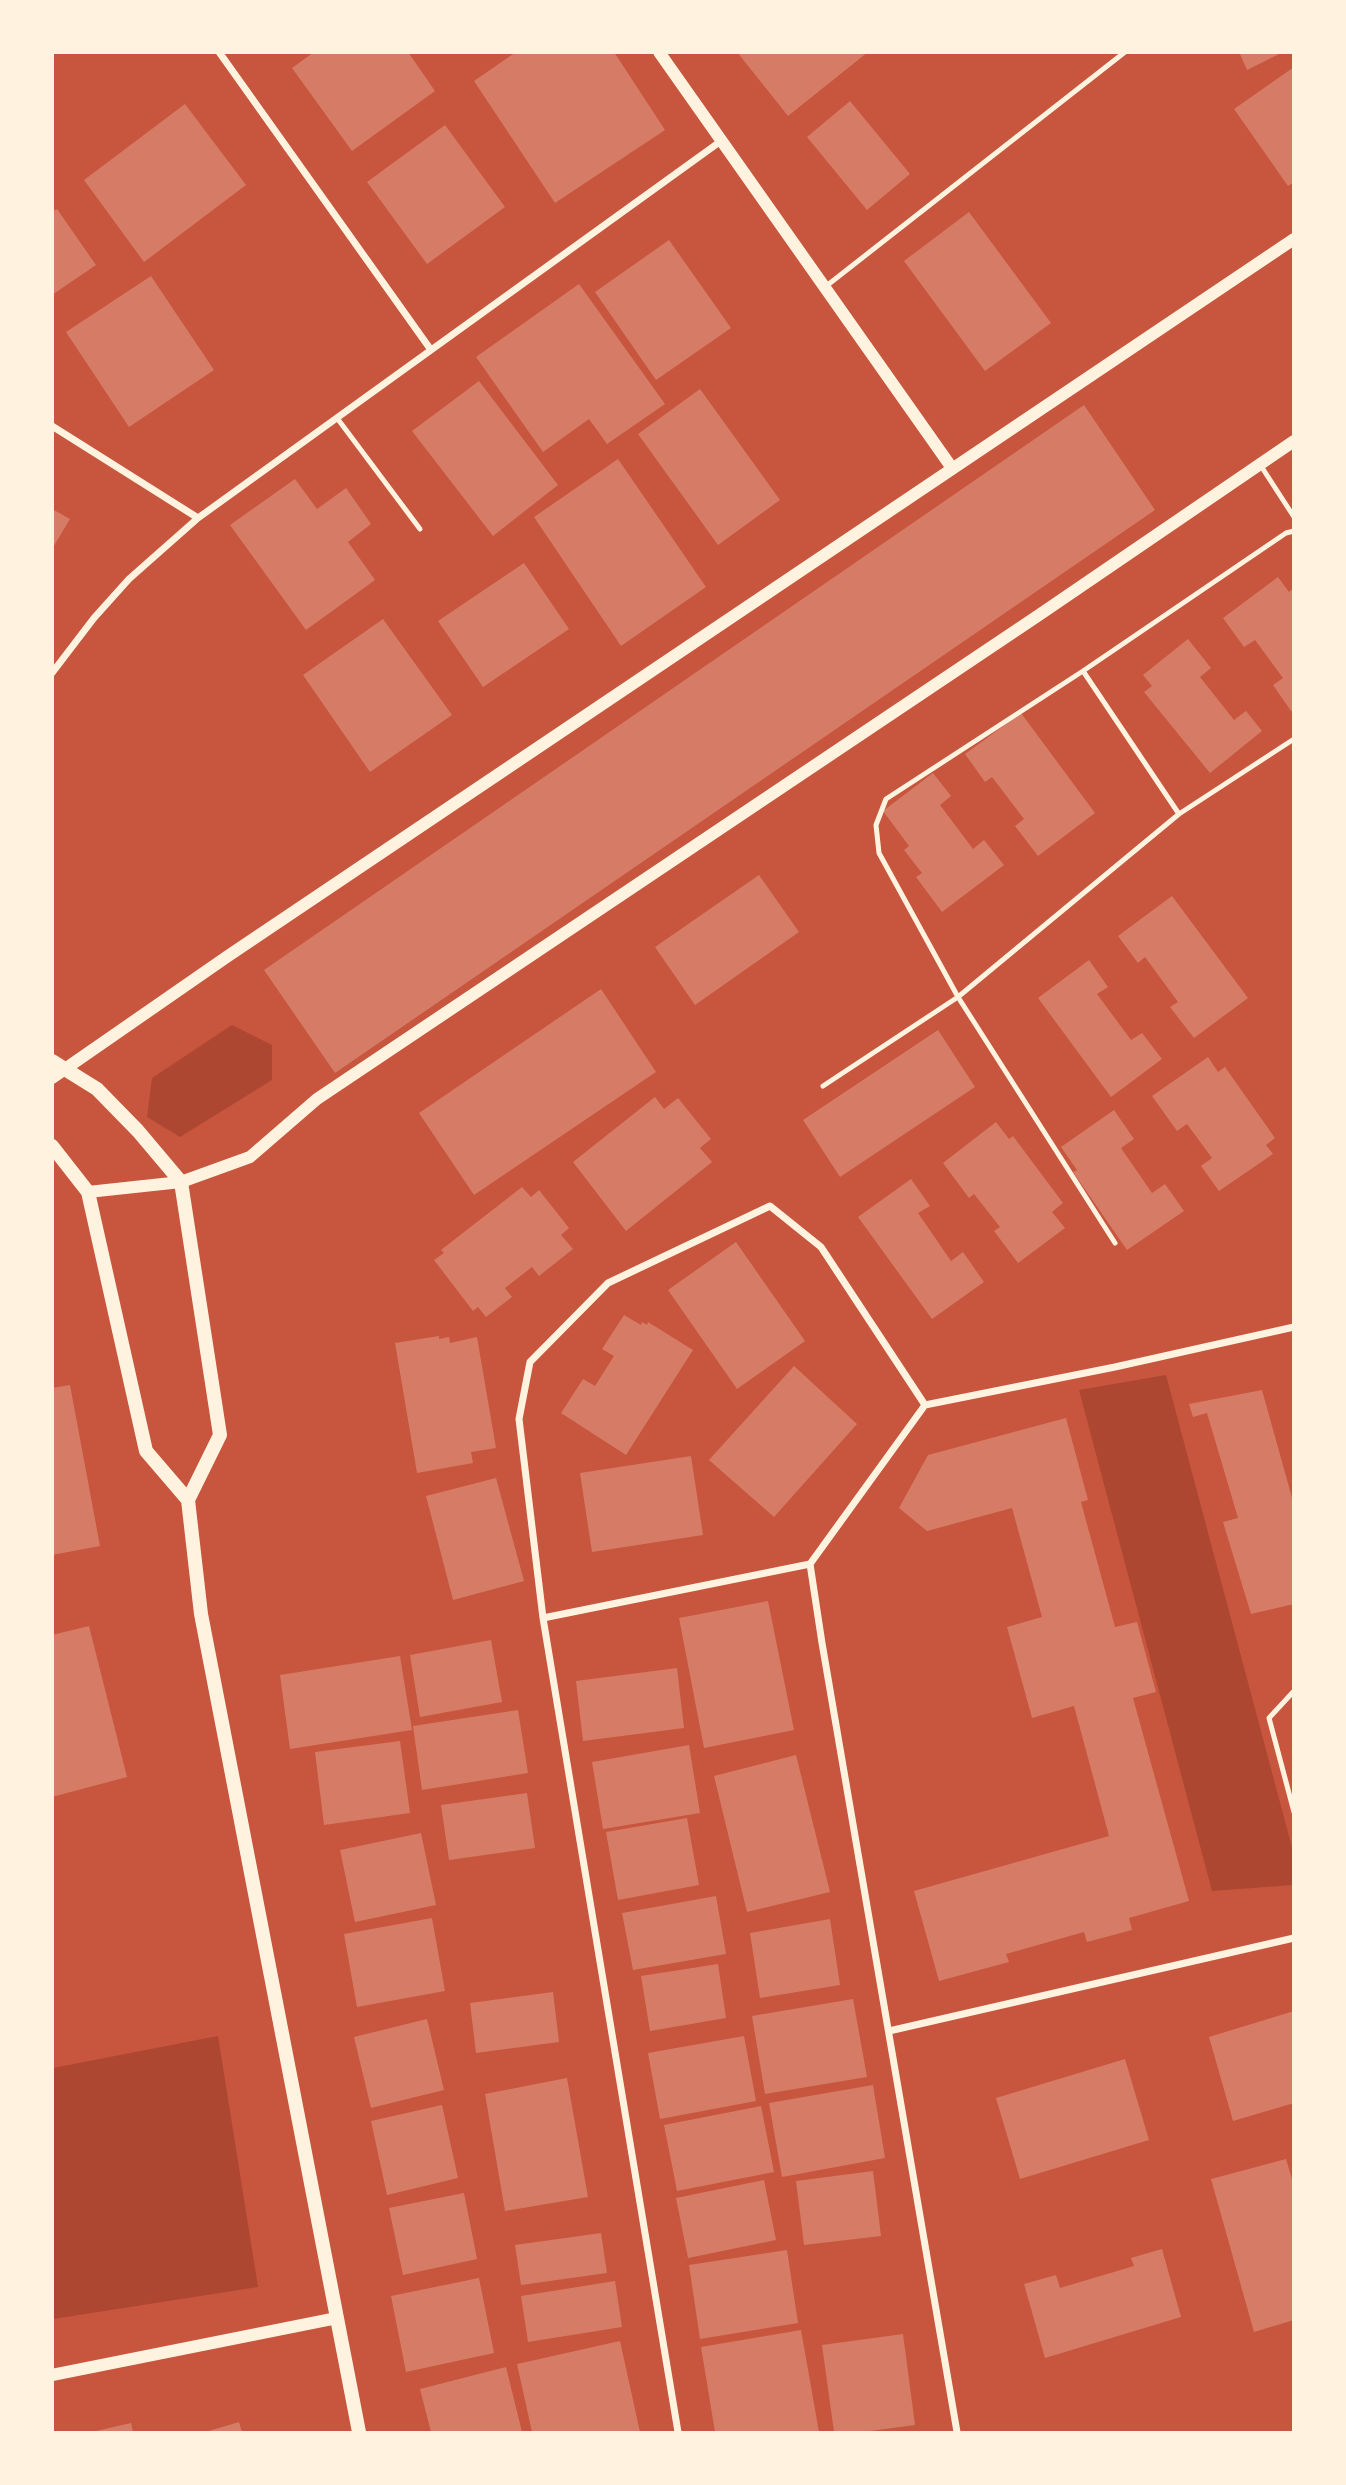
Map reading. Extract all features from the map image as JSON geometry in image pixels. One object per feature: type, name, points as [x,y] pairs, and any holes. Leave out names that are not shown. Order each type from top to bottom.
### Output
[{"type":"main road","points":[[59,1064],[97,1089],[138,1131],[181,1182],[219,1435],[188,1500],[201,1614],[359,2432]]},
{"type":"main road","points":[[52,1146],[88,1192],[146,1451],[188,1500]]},
{"type":"street","points":[[219,52],[431,350]]},
{"type":"street","points":[[659,52],[952,468]]},
{"type":"street","points":[[52,673],[94,618],[129,579],[198,518],[721,141]]},
{"type":"street","points":[[52,1078],[59,1064],[1293,239]]},
{"type":"street","points":[[52,426],[198,518]]},
{"type":"street","points":[[88,1192],[181,1182],[250,1157],[317,1098],[1039,615],[1293,441]]},
{"type":"street","points":[[678,2432],[543,1618],[519,1419],[527,1373],[530,1362],[608,1283],[769,1206],[821,1247],[926,1405]]},
{"type":"street","points":[[543,1618],[810,1564],[926,1405],[1115,1367],[1293,1327]]},
{"type":"street","points":[[810,1564],[957,2432]]},
{"type":"street","points":[[889,2031],[1293,1938]]},
{"type":"street","points":[[52,2375],[337,2318]]},
{"type":"lane","points":[[825,288],[1125,52]]},
{"type":"lane","points":[[337,418],[420,529]]},
{"type":"lane","points":[[1260,463],[1293,517]]},
{"type":"lane","points":[[1115,1243],[958,997],[879,853],[876,825],[886,799],[1083,671],[1286,533],[1293,531]]},
{"type":"lane","points":[[1083,671],[1180,814]]},
{"type":"lane","points":[[823,1086],[958,997],[1180,814],[1293,739]]},
{"type":"lane","points":[[1293,1691],[1269,1718],[1293,1812]]},
{"type":"shaded area","points":[[232,1025],[272,1045],[272,1080],[180,1137],[147,1117],[152,1078]]},
{"type":"shaded area","points":[[1166,1375],[1293,1851],[1293,1885],[1212,1891],[1079,1390]]},
{"type":"shaded area","points":[[218,2036],[258,2287],[53,2319],[53,2068]]},
{"type":"building","points":[[314,52],[408,52],[435,91],[352,151],[292,68]]},
{"type":"building","points":[[516,52],[614,52],[665,130],[555,203],[474,81]]},
{"type":"building","points":[[737,52],[868,52],[788,116]]},
{"type":"building","points":[[1239,52],[1283,52],[1247,70]]},
{"type":"building","points":[[1294,67],[1294,182],[1288,186],[1234,109]]},
{"type":"building","points":[[850,101],[910,174],[867,210],[807,137]]},
{"type":"building","points":[[185,104],[246,185],[144,262],[84,180]]},
{"type":"building","points":[[445,125],[505,207],[427,264],[367,182]]},
{"type":"building","points":[[57,209],[96,265],[52,295],[52,212]]},
{"type":"building","points":[[969,212],[1051,323],[985,371],[904,261]]},
{"type":"building","points":[[669,240],[731,328],[656,380],[595,292]]},
{"type":"building","points":[[151,276],[214,370],[129,427],[66,332]]},
{"type":"building","points":[[579,284],[665,404],[607,444],[589,419],[543,452],[476,357]]},
{"type":"building","points":[[479,381],[558,485],[493,536],[412,431]]},
{"type":"building","points":[[700,389],[780,500],[718,545],[638,434]]},
{"type":"building","points":[[1084,405],[1155,510],[335,1073],[264,970]]},
{"type":"building","points":[[618,459],[706,587],[621,646],[534,517]]},
{"type":"building","points":[[295,479],[317,509],[346,488],[371,524],[348,542],[375,580],[306,630],[230,525]]},
{"type":"building","points":[[52,509],[70,519],[52,549]]},
{"type":"building","points":[[524,563],[569,629],[483,687],[438,621]]},
{"type":"building","points":[[1278,577],[1289,592],[1294,588],[1294,710],[1291,711],[1273,685],[1283,678],[1255,640],[1244,647],[1223,618]]},
{"type":"building","points":[[383,619],[452,715],[370,772],[303,675]]},
{"type":"building","points":[[1188,639],[1211,668],[1200,677],[1234,720],[1246,711],[1262,731],[1210,773],[1144,692],[1152,686],[1143,675]]},
{"type":"building","points":[[1021,713],[1095,813],[1038,856],[1015,826],[1024,819],[992,777],[985,782],[965,754]]},
{"type":"building","points":[[933,773],[951,796],[940,805],[973,849],[984,840],[1004,865],[942,912],[916,877],[922,873],[904,850],[909,846],[883,811]]},
{"type":"building","points":[[759,875],[799,932],[695,1005],[655,947]]},
{"type":"building","points":[[1172,896],[1248,998],[1194,1038],[1170,1007],[1178,1002],[1145,957],[1138,963],[1118,936]]},
{"type":"building","points":[[1089,960],[1108,987],[1097,994],[1131,1040],[1142,1033],[1162,1059],[1111,1097],[1038,998]]},
{"type":"building","points":[[601,989],[656,1072],[474,1195],[419,1113]]},
{"type":"building","points":[[938,1030],[975,1087],[840,1177],[803,1120]]},
{"type":"building","points":[[1208,1057],[1218,1072],[1225,1067],[1275,1138],[1266,1145],[1273,1154],[1219,1191],[1201,1166],[1212,1158],[1187,1124],[1177,1131],[1152,1096]]},
{"type":"building","points":[[655,1097],[664,1109],[678,1098],[711,1139],[700,1148],[712,1162],[626,1231],[573,1162]]},
{"type":"building","points":[[1114,1110],[1134,1139],[1121,1148],[1152,1193],[1165,1184],[1184,1211],[1127,1250],[1073,1172],[1077,1170],[1061,1147]]},
{"type":"building","points":[[996,1122],[1009,1139],[1013,1136],[1063,1203],[1052,1212],[1065,1228],[1018,1263],[994,1231],[1000,1227],[974,1194],[969,1198],[943,1163]]},
{"type":"building","points":[[911,1179],[930,1206],[918,1213],[951,1261],[963,1252],[984,1282],[932,1319],[858,1217]]},
{"type":"building","points":[[522,1187],[531,1197],[539,1190],[569,1228],[561,1235],[573,1249],[539,1276],[532,1267],[505,1288],[512,1297],[486,1317],[478,1307],[473,1311],[434,1260],[444,1253],[441,1250]]},
{"type":"building","points":[[736,1242],[805,1341],[737,1389],[668,1290]]},
{"type":"building","points":[[624,1315],[641,1325],[642,1322],[647,1325],[648,1322],[693,1350],[626,1455],[561,1413],[583,1379],[595,1386],[614,1356],[602,1349]]},
{"type":"building","points":[[439,1336],[439,1339],[449,1337],[450,1343],[477,1337],[496,1448],[471,1452],[473,1463],[417,1473],[395,1343]]},
{"type":"building","points":[[794,1366],[857,1424],[774,1517],[709,1460]]},
{"type":"building","points":[[70,1385],[100,1546],[52,1555],[52,1388]]},
{"type":"building","points":[[1262,1390],[1294,1505],[1294,1604],[1251,1614],[1223,1522],[1238,1518],[1207,1413],[1193,1417],[1189,1404]]},
{"type":"building","points":[[1066,1418],[1088,1500],[1081,1502],[1115,1627],[1137,1622],[1156,1692],[1133,1698],[1189,1901],[1129,1918],[1132,1930],[1087,1942],[1084,1932],[1006,1954],[1009,1962],[939,1981],[914,1891],[1109,1836],[1074,1706],[1032,1718],[1007,1627],[1042,1617],[1012,1508],[927,1531],[899,1508],[928,1455]]},
{"type":"building","points":[[691,1456],[703,1535],[592,1552],[580,1473]]},
{"type":"building","points":[[496,1478],[524,1581],[453,1600],[426,1496]]},
{"type":"building","points":[[768,1601],[794,1730],[704,1748],[679,1618]]},
{"type":"building","points":[[89,1626],[127,1777],[52,1797],[52,1635]]},
{"type":"building","points":[[491,1640],[502,1702],[420,1717],[410,1655]]},
{"type":"building","points":[[400,1656],[412,1730],[290,1749],[280,1675]]},
{"type":"building","points":[[677,1668],[684,1728],[583,1741],[576,1681]]},
{"type":"building","points":[[518,1710],[528,1773],[422,1790],[413,1726]]},
{"type":"building","points":[[400,1741],[410,1813],[324,1825],[315,1752]]},
{"type":"building","points":[[689,1745],[700,1813],[603,1829],[592,1762]]},
{"type":"building","points":[[796,1755],[830,1892],[747,1912],[714,1776]]},
{"type":"building","points":[[527,1793],[535,1848],[449,1860],[441,1805]]},
{"type":"building","points":[[687,1818],[699,1885],[618,1900],[606,1832]]},
{"type":"building","points":[[421,1833],[436,1905],[355,1922],[340,1850]]},
{"type":"building","points":[[716,1896],[726,1954],[633,1970],[622,1913]]},
{"type":"building","points":[[432,1918],[445,1991],[357,2007],[344,1934]]},
{"type":"building","points":[[830,1919],[840,1985],[760,1998],[750,1933]]},
{"type":"building","points":[[718,1964],[726,2018],[650,2031],[641,1976]]},
{"type":"building","points":[[553,1992],[559,2042],[476,2053],[470,2003]]},
{"type":"building","points":[[853,1999],[867,2077],[765,2094],[752,2016]]},
{"type":"building","points":[[1294,2011],[1294,2103],[1233,2121],[1209,2037]]},
{"type":"building","points":[[427,2019],[444,2090],[371,2108],[354,2037]]},
{"type":"building","points":[[744,2036],[756,2101],[660,2119],[648,2053]]},
{"type":"building","points":[[1125,2059],[1149,2140],[1020,2179],[996,2098]]},
{"type":"building","points":[[567,2078],[588,2197],[505,2211],[485,2094]]},
{"type":"building","points":[[873,2085],[885,2158],[782,2177],[769,2103]]},
{"type":"building","points":[[442,2105],[458,2178],[387,2195],[371,2121]]},
{"type":"building","points":[[761,2106],[774,2172],[677,2191],[664,2125]]},
{"type":"building","points":[[1286,2159],[1294,2186],[1294,2320],[1254,2332],[1211,2179]]},
{"type":"building","points":[[873,2171],[881,2236],[804,2245],[796,2181]]},
{"type":"building","points":[[764,2180],[776,2240],[688,2258],[676,2198]]},
{"type":"building","points":[[464,2193],[477,2259],[403,2275],[389,2208]]},
{"type":"building","points":[[601,2233],[607,2273],[521,2285],[515,2245]]},
{"type":"building","points":[[1162,2249],[1181,2317],[1045,2358],[1024,2284],[1056,2275],[1060,2288],[1134,2266],[1131,2258]]},
{"type":"building","points":[[787,2250],[798,2323],[700,2339],[689,2265]]},
{"type":"building","points":[[479,2278],[494,2353],[406,2372],[391,2296]]},
{"type":"building","points":[[615,2281],[622,2327],[528,2342],[521,2296]]},
{"type":"building","points":[[801,2330],[819,2432],[715,2432],[701,2347]]},
{"type":"building","points":[[903,2334],[915,2425],[863,2432],[834,2432],[822,2345]]},
{"type":"building","points":[[620,2341],[640,2432],[532,2432],[517,2364]]},
{"type":"building","points":[[506,2367],[522,2432],[431,2432],[420,2389]]},
{"type":"building","points":[[239,2422],[242,2432],[205,2432]]},
{"type":"building","points":[[131,2423],[133,2432],[96,2432],[96,2431]]}]
